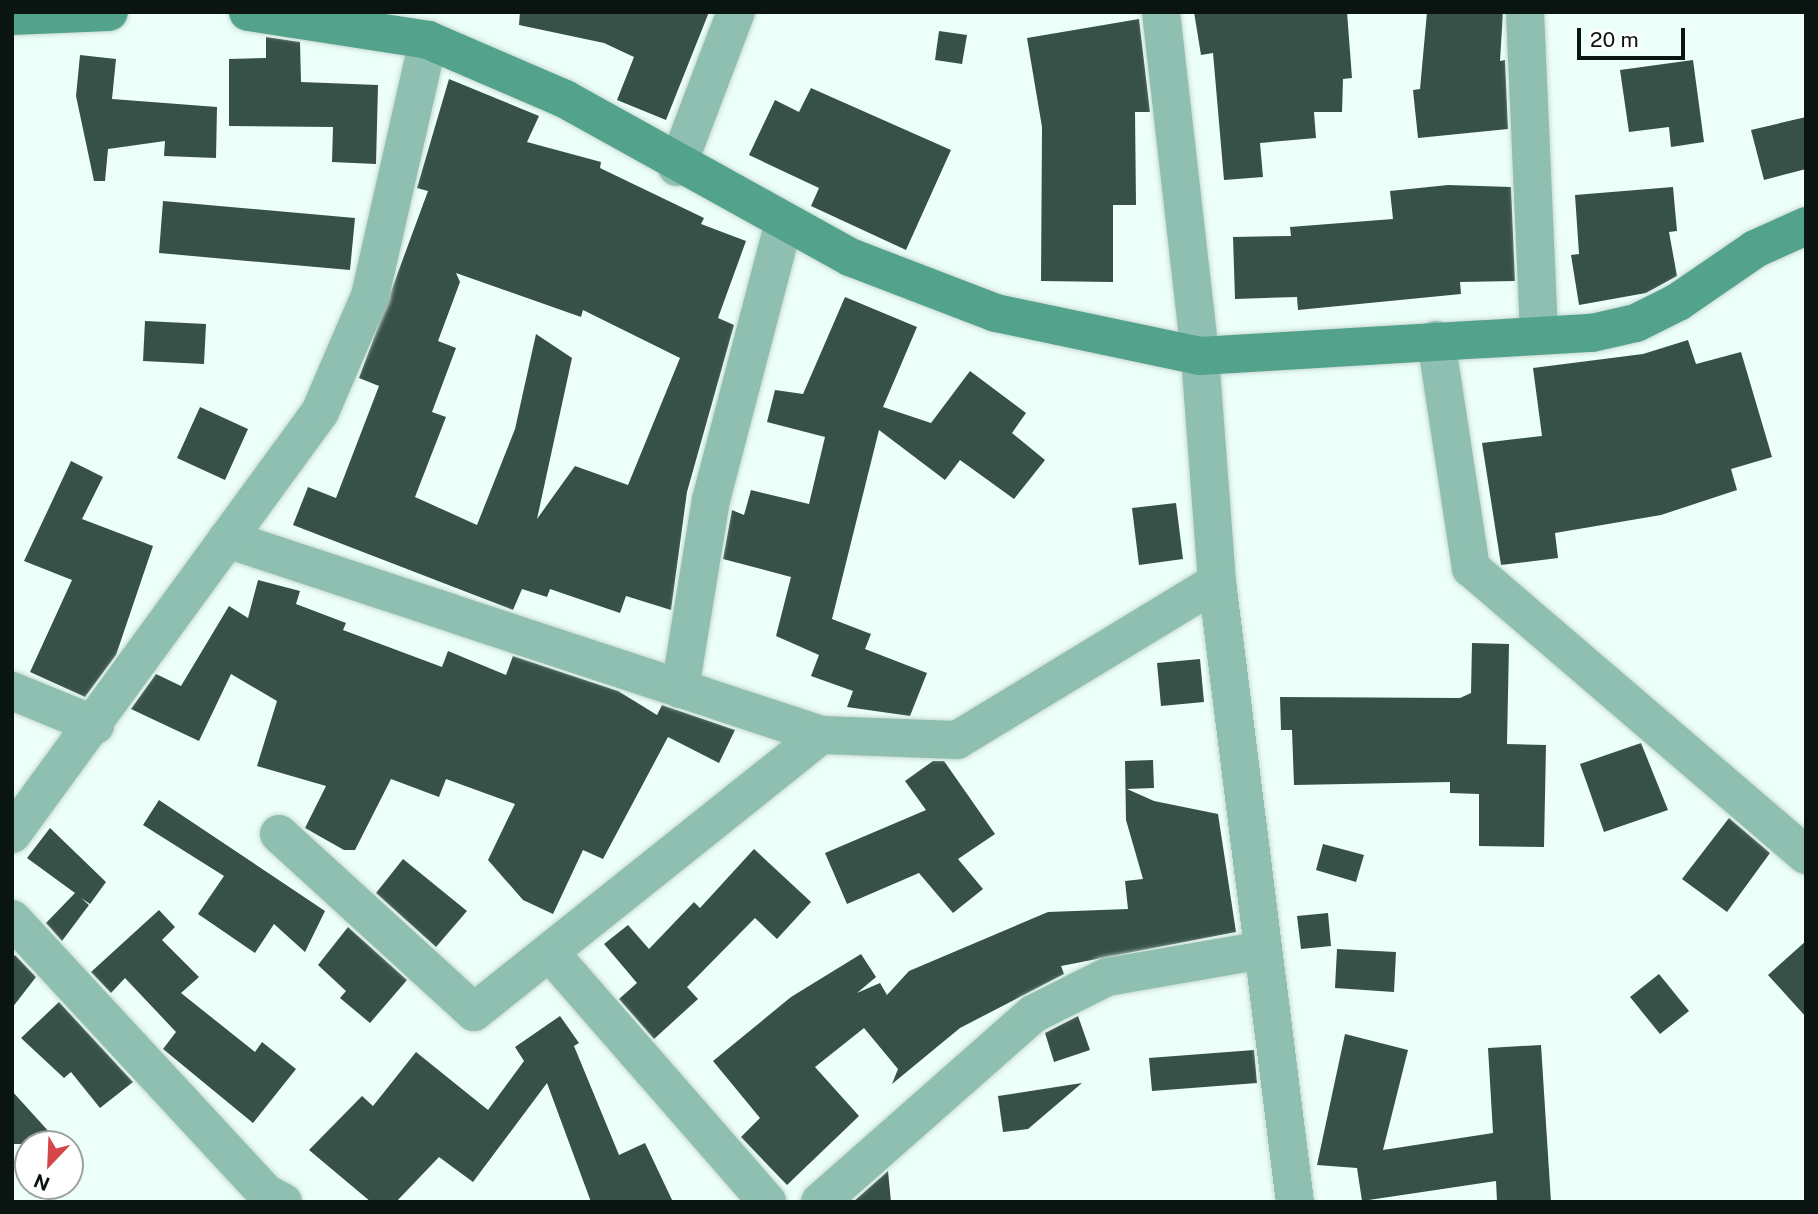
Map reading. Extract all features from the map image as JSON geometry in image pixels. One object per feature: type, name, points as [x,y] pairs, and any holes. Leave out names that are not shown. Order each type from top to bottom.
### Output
[{"type":"street","points":[[12,16],[109,12]]},
{"type":"street","points":[[248,12],[428,40],[565,99],[677,167],[850,257],[996,313],[1200,356],[1436,340],[1592,333],[1636,323],[1755,249],[1806,226]]},
{"type":"street","points":[[677,167],[736,12]]},
{"type":"street","points":[[1161,12],[1200,356],[1217,582],[1296,1202]]},
{"type":"street","points":[[1525,12],[1539,334]]},
{"type":"street","points":[[12,834],[95,725],[320,412],[369,296],[428,40]]},
{"type":"street","points":[[680,689],[711,500],[784,222]]},
{"type":"street","points":[[1436,340],[1471,568],[1806,855]]},
{"type":"street","points":[[227,539],[821,735],[957,740],[1217,582]]},
{"type":"street","points":[[12,691],[95,725]]},
{"type":"street","points":[[279,834],[474,1012],[551,954],[821,735]]},
{"type":"street","points":[[12,919],[267,1194],[283,1202]]},
{"type":"street","points":[[820,1202],[1034,1014],[1107,977],[1263,950]]},
{"type":"street","points":[[551,954],[767,1202]]},
{"type":"building","points":[[520,12],[709,12],[666,120],[617,100],[634,57],[604,43],[519,25]]},
{"type":"building","points":[[1194,12],[1347,12],[1352,78],[1343,79],[1342,112],[1314,112],[1316,138],[1260,143],[1263,177],[1224,180],[1213,53],[1201,55]]},
{"type":"building","points":[[1427,12],[1503,12],[1500,61],[1505,60],[1508,129],[1418,138],[1413,90],[1420,89]]},
{"type":"building","points":[[1139,19],[1150,112],[1135,112],[1136,205],[1113,205],[1113,282],[1041,281],[1042,127],[1027,38]]},
{"type":"building","points":[[939,31],[967,35],[962,64],[935,60]]},
{"type":"building","points":[[266,37],[300,42],[301,82],[378,85],[376,164],[332,162],[333,127],[229,126],[229,59],[266,58]]},
{"type":"building","points":[[80,55],[116,59],[112,99],[217,107],[216,158],[164,156],[165,141],[108,149],[105,181],[94,181],[76,96]]},
{"type":"building","points":[[1693,60],[1704,142],[1671,147],[1669,127],[1629,132],[1620,70]]},
{"type":"building","points":[[449,79],[539,116],[527,142],[601,162],[600,168],[704,218],[701,224],[746,241],[718,318],[734,325],[687,492],[671,610],[626,596],[620,613],[550,589],[547,597],[522,589],[513,610],[293,525],[308,487],[336,498],[379,386],[359,378],[428,191],[417,188]],"holes":[[[456,273],[581,317],[583,310],[680,358],[628,485],[575,466],[537,519],[572,358],[536,334],[515,429],[477,525],[415,497],[446,417],[432,412],[456,348],[438,341],[460,282]]]},
{"type":"building","points":[[811,88],[951,150],[906,250],[811,206],[819,188],[749,155],[775,100],[799,112]]},
{"type":"building","points":[[1806,117],[1806,169],[1764,180],[1751,130]]},
{"type":"building","points":[[1448,185],[1511,187],[1515,281],[1460,282],[1461,294],[1298,310],[1297,297],[1235,299],[1233,237],[1291,236],[1290,227],[1393,219],[1390,191]]},
{"type":"building","points":[[1673,187],[1677,231],[1669,232],[1677,276],[1646,293],[1579,305],[1571,255],[1579,254],[1575,195]]},
{"type":"building","points":[[163,201],[355,218],[350,270],[159,253]]},
{"type":"building","points":[[845,297],[917,327],[883,407],[931,423],[970,371],[1026,413],[1012,433],[1045,460],[1014,499],[960,460],[945,480],[879,430],[832,619],[871,634],[865,649],[927,673],[910,716],[847,707],[853,691],[811,676],[819,655],[776,636],[791,577],[723,559],[732,510],[744,515],[751,490],[809,504],[825,437],[767,422],[775,390],[803,394]]},
{"type":"building","points":[[145,321],[206,324],[204,364],[143,361]]},
{"type":"building","points":[[1688,340],[1696,364],[1741,352],[1772,457],[1731,469],[1737,490],[1661,515],[1555,533],[1558,558],[1501,565],[1482,443],[1542,436],[1533,368],[1643,354]]},
{"type":"building","points":[[200,407],[248,429],[225,480],[177,458]]},
{"type":"building","points":[[71,461],[103,477],[82,519],[153,546],[116,655],[85,697],[30,672],[72,580],[24,561]]},
{"type":"building","points":[[1176,503],[1183,559],[1139,565],[1132,508]]},
{"type":"building","points":[[258,580],[300,591],[296,604],[346,623],[343,630],[442,667],[448,651],[506,675],[513,656],[618,691],[657,715],[662,705],[735,730],[719,763],[668,737],[603,859],[583,850],[553,914],[523,900],[488,860],[515,804],[446,779],[439,797],[391,779],[355,850],[344,850],[305,828],[326,786],[257,766],[277,701],[231,674],[199,741],[131,709],[156,674],[181,686],[229,606],[248,618]]},
{"type":"building","points":[[1472,643],[1509,644],[1507,744],[1546,745],[1544,847],[1479,846],[1479,794],[1450,793],[1450,782],[1294,785],[1292,730],[1281,730],[1280,697],[1460,698],[1471,693]]},
{"type":"building","points":[[1200,659],[1204,702],[1161,706],[1157,663]]},
{"type":"building","points":[[1641,743],[1668,810],[1604,832],[1580,764]]},
{"type":"building","points":[[1153,760],[1154,788],[1127,789],[1154,801],[1218,814],[1236,932],[1061,966],[1064,974],[960,1028],[892,1084],[898,1069],[864,1028],[815,1067],[859,1116],[787,1185],[741,1137],[760,1118],[713,1061],[791,997],[861,954],[876,977],[857,993],[880,983],[887,995],[909,971],[1048,912],[1128,909],[1125,881],[1143,879],[1126,820],[1125,761]]},
{"type":"building","points":[[933,761],[944,761],[995,834],[958,859],[983,889],[953,913],[919,873],[847,904],[825,853],[926,810],[905,781]]},
{"type":"building","points":[[159,800],[325,911],[305,952],[274,924],[255,953],[198,914],[224,876],[143,825]]},
{"type":"building","points":[[1729,818],[1770,853],[1727,912],[1682,879]]},
{"type":"building","points":[[50,828],[106,882],[90,904],[81,898],[89,905],[62,941],[46,923],[75,893],[27,858]]},
{"type":"building","points":[[1323,844],[1364,855],[1356,882],[1316,870]]},
{"type":"building","points":[[754,849],[811,902],[777,939],[755,918],[687,987],[698,999],[654,1039],[619,999],[637,983],[604,944],[628,925],[649,949],[694,902],[700,908]]},
{"type":"building","points":[[403,859],[467,911],[436,947],[376,893]]},
{"type":"building","points":[[159,910],[175,927],[162,940],[199,977],[181,993],[255,1052],[262,1042],[296,1069],[253,1123],[163,1049],[176,1032],[125,978],[111,993],[91,972]]},
{"type":"building","points":[[1328,913],[1331,946],[1301,949],[1297,916]]},
{"type":"building","points":[[348,927],[407,980],[370,1023],[340,998],[346,991],[318,965]]},
{"type":"building","points":[[1806,941],[1806,1017],[1768,975]]},
{"type":"building","points":[[1337,949],[1396,952],[1394,992],[1335,988]]},
{"type":"building","points":[[15,955],[36,977],[12,1008],[12,958]]},
{"type":"building","points":[[1659,974],[1689,1011],[1660,1034],[1630,997]]},
{"type":"building","points":[[59,1002],[133,1082],[100,1108],[71,1072],[64,1078],[21,1038]]},
{"type":"building","points":[[560,1016],[579,1043],[574,1046],[619,1155],[645,1143],[673,1202],[591,1202],[547,1083],[473,1182],[439,1157],[396,1202],[371,1202],[309,1150],[362,1096],[373,1106],[416,1052],[488,1110],[524,1061],[515,1047]]},
{"type":"building","points":[[1078,1016],[1090,1050],[1054,1062],[1045,1033]]},
{"type":"building","points":[[1345,1034],[1408,1050],[1383,1150],[1493,1133],[1488,1048],[1541,1045],[1551,1202],[1497,1202],[1496,1181],[1362,1201],[1357,1168],[1317,1165]]},
{"type":"building","points":[[1254,1050],[1257,1083],[1152,1091],[1149,1058]]},
{"type":"building","points":[[1082,1083],[1028,1129],[1003,1132],[998,1096]]},
{"type":"building","points":[[12,1091],[47,1130],[14,1130],[12,1144]]},
{"type":"building","points":[[888,1171],[891,1202],[853,1202]]}]
